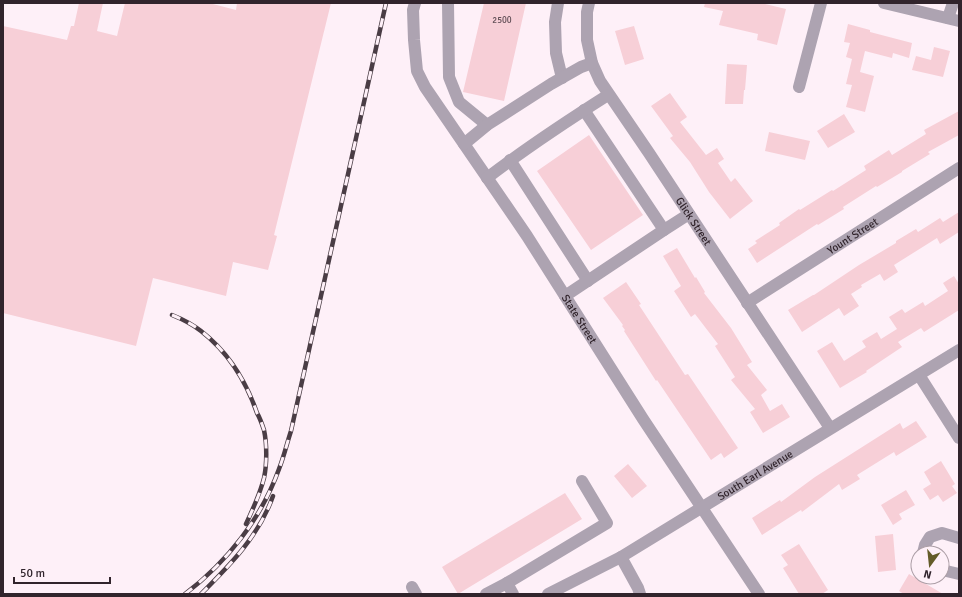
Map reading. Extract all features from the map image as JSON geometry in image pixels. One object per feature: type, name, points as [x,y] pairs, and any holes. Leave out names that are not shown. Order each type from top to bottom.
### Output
[{"type":"street","name":"State Street","points":[[415,3],[413,10],[417,71],[425,87],[527,236],[644,419],[759,594]]},
{"type":"street","points":[[448,3],[450,78],[459,102],[487,125]]},
{"type":"street","points":[[558,3],[554,22],[556,53],[562,78]]},
{"type":"street","name":"Glick Street","points":[[589,3],[587,40],[592,63],[600,81],[830,428]]},
{"type":"street","points":[[799,87],[820,3]]},
{"type":"street","points":[[884,3],[954,20],[953,3]]},
{"type":"street","points":[[464,144],[487,125],[562,78],[581,67],[592,63]]},
{"type":"street","points":[[487,178],[510,160],[608,95]]},
{"type":"street","points":[[584,110],[664,230]]},
{"type":"street","points":[[510,160],[588,281]]},
{"type":"street","name":"Yount Street","points":[[746,303],[959,168]]},
{"type":"street","points":[[565,296],[689,214]]},
{"type":"street","name":"South Earl Avenue","points":[[548,594],[621,557],[959,350]]},
{"type":"street","points":[[919,375],[959,438]]},
{"type":"street","points":[[486,594],[607,523],[582,481]]},
{"type":"street","points":[[925,545],[930,537],[942,533],[959,538]]},
{"type":"street","points":[[621,557],[640,594]]},
{"type":"street","points":[[507,583],[513,594]]},
{"type":"building","points":[[79,3],[103,3],[97,31],[117,36],[125,3],[209,3],[236,10],[237,3],[331,3],[274,235],[277,236],[268,270],[233,262],[226,296],[153,278],[136,346],[3,313],[3,26],[67,40],[71,26],[74,26]]},
{"type":"building","points":[[484,3],[526,3],[504,101],[463,92]]},
{"type":"building","points":[[705,3],[761,3],[786,9],[777,45],[757,40],[758,34],[719,25],[723,11],[704,7]]},
{"type":"building","points":[[848,24],[870,30],[870,32],[912,43],[909,58],[893,53],[892,58],[865,51],[860,72],[874,76],[865,112],[846,107],[852,85],[846,84],[852,59],[846,57],[850,43],[844,42]]},
{"type":"building","points":[[634,26],[644,59],[625,65],[615,31]]},
{"type":"building","points":[[934,47],[950,51],[943,77],[912,70],[916,56],[931,60]]},
{"type":"building","points":[[727,64],[747,65],[743,104],[725,104]]},
{"type":"building","points":[[670,93],[687,117],[680,122],[706,155],[717,148],[724,159],[718,163],[731,182],[735,178],[753,201],[730,219],[709,192],[690,162],[670,138],[673,136],[651,106]]},
{"type":"building","points":[[959,111],[959,135],[928,152],[930,154],[877,187],[876,186],[843,207],[844,209],[818,225],[817,224],[757,263],[748,249],[757,243],[755,241],[780,225],[779,223],[799,209],[800,210],[832,190],[833,191],[866,170],[864,166],[889,150],[892,155],[926,134],[924,130]]},
{"type":"building","points":[[844,114],[855,132],[828,148],[817,131]]},
{"type":"building","points":[[769,132],[810,141],[805,160],[765,151]]},
{"type":"building","points":[[589,135],[643,215],[591,250],[537,171]]},
{"type":"building","points":[[959,212],[959,232],[940,244],[937,238],[894,265],[898,272],[884,281],[880,274],[861,285],[862,287],[851,294],[859,306],[844,316],[839,308],[802,332],[788,310],[814,295],[916,229],[918,232],[940,218],[943,222]]},
{"type":"building","points":[[677,248],[705,292],[704,293],[731,328],[752,362],[747,365],[767,390],[761,395],[770,411],[782,404],[790,417],[763,433],[750,412],[755,409],[731,380],[735,377],[715,346],[718,344],[695,314],[691,317],[674,291],[681,286],[663,256]]},
{"type":"building","points":[[954,276],[959,284],[959,310],[924,332],[921,328],[898,342],[902,347],[866,371],[867,372],[840,388],[817,351],[832,342],[844,361],[866,347],[862,341],[877,332],[881,339],[897,329],[889,317],[902,309],[905,313],[923,302],[925,306],[948,291],[943,283]]},
{"type":"building","points":[[626,282],[641,304],[639,305],[685,375],[688,374],[738,448],[724,458],[721,453],[711,460],[657,380],[656,381],[624,331],[623,325],[603,298]]},
{"type":"building","points":[[916,421],[927,437],[896,456],[894,452],[857,475],[860,479],[842,490],[839,484],[802,512],[801,510],[762,535],[752,518],[780,500],[781,502],[815,477],[900,423],[903,429]]},
{"type":"building","points":[[941,461],[955,484],[952,486],[957,493],[943,502],[938,495],[930,500],[923,489],[931,484],[924,472]]},
{"type":"building","points":[[628,464],[647,486],[632,498],[614,476]]},
{"type":"building","points":[[906,490],[915,505],[899,514],[902,519],[893,525],[881,505]]},
{"type":"building","points":[[565,493],[582,519],[458,594],[442,567]]},
{"type":"building","points":[[893,534],[896,570],[878,572],[875,536]]},
{"type":"building","points":[[799,544],[828,590],[822,594],[799,594],[783,568],[788,565],[781,555]]},
{"type":"building","points":[[909,574],[910,585],[928,585],[943,594],[904,594],[899,591]]},
{"type":"railway","points":[[185,594],[215,568],[241,538],[263,505],[281,464],[291,431],[386,3]]},
{"type":"railway","points":[[172,315],[194,326],[220,348],[242,379],[264,430],[266,448],[265,472],[258,496],[246,524]]},
{"type":"railway","points":[[201,594],[233,561],[252,537],[267,511],[273,496]]}]
